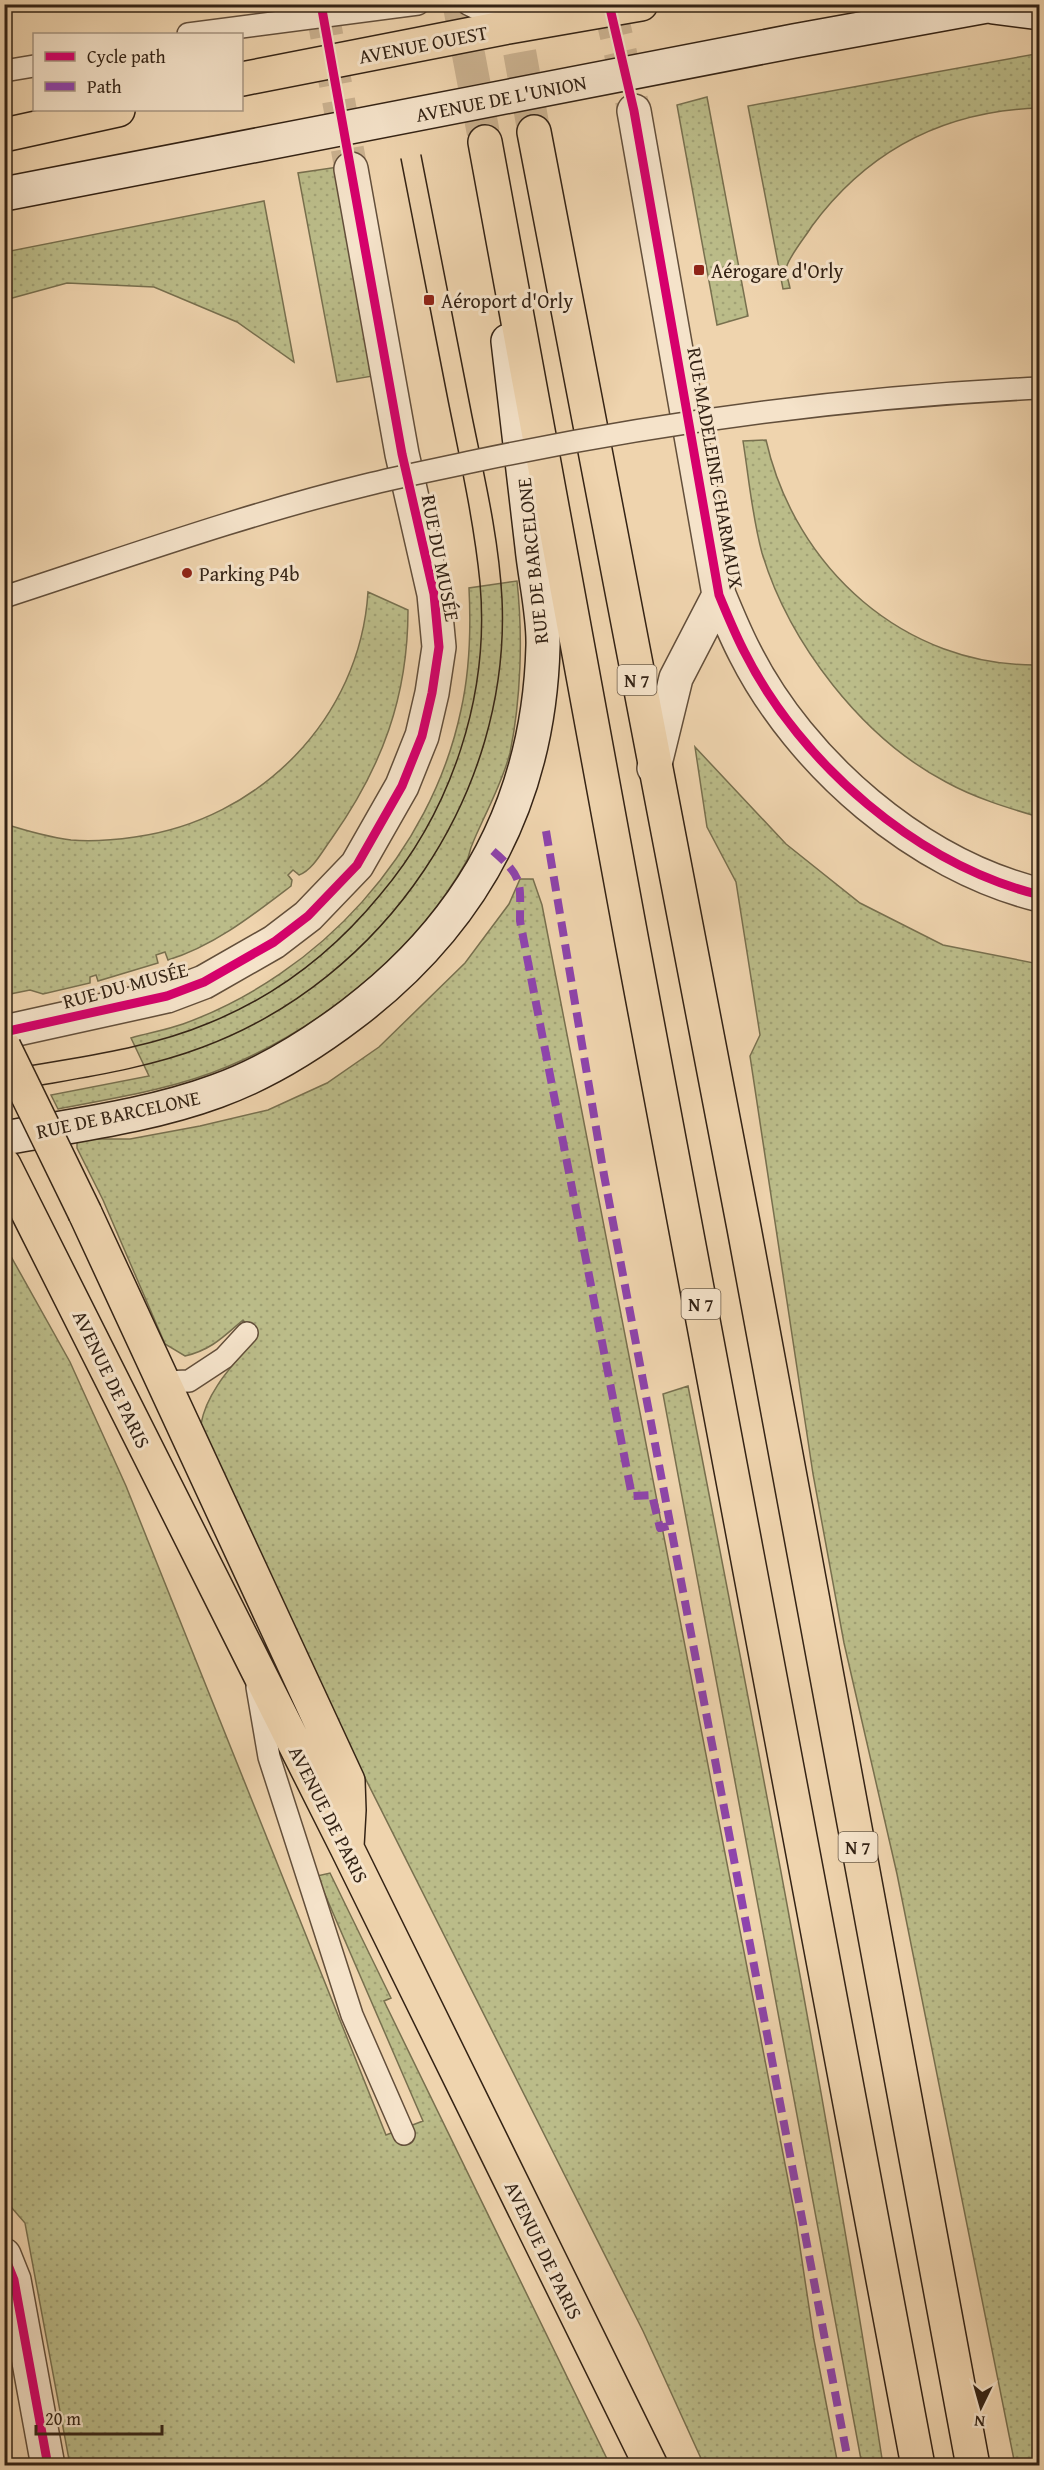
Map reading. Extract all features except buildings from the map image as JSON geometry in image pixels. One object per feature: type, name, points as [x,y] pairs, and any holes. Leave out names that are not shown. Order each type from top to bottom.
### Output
[{"type":"main road","name":"AVENUE OUEST","points":[[243,79],[508,27],[640,5]]},
{"type":"main road","points":[[4,135],[113,111]]},
{"type":"main road","name":"N 7","points":[[534,132],[654,768],[744,1228],[973,2466]]},
{"type":"main road","name":"N 7","points":[[485,142],[632,942],[918,2466]]},
{"type":"main road","points":[[4,1047],[86,1213],[348,1781],[350,1810],[347,1848]]},
{"type":"main road","name":"AVENUE DE PARIS","points":[[4,1165],[347,1848],[651,2466]]},
{"type":"street","name":"AVENUE DE L'UNION","points":[[4,194],[794,41],[996,6],[1040,13]]},
{"type":"street","name":"RUE MADELEINE CHARMAUX","points":[[634,111],[719,595],[745,654],[771,696],[818,757],[860,798],[900,830],[945,856],[989,879],[1040,895]]},
{"type":"street","name":"RUE DE BARCELONE","points":[[4,1138],[171,1106],[250,1078],[294,1055],[322,1037],[386,988],[430,944],[480,877],[493,851],[515,801],[531,748],[543,645],[485,142]]},
{"type":"street","name":"RUE DU MUSÉE","points":[[4,1032],[167,996],[204,982],[274,942],[308,916],[357,865],[402,786],[422,736],[439,648],[434,594],[402,454],[351,169]]},
{"type":"street","points":[[654,768],[676,678],[719,595]]},
{"type":"street","points":[[8,2272],[48,2466]]},
{"type":"lane","points":[[196,33],[418,4]]},
{"type":"lane","points":[[468,4],[496,18],[508,27]]},
{"type":"lane","points":[[4,70],[33,66]]},
{"type":"lane","points":[[4,597],[103,562],[268,511],[367,484],[562,443],[765,411],[939,393],[1040,388]]},
{"type":"lane","points":[[163,1382],[189,1381],[224,1358],[247,1333]]},
{"type":"lane","points":[[252,1660],[269,1757],[351,2015],[404,2134]]},
{"type":"green space","points":[[1033,40],[1039,40],[1039,108],[972,117],[941,126],[912,139],[884,156],[834,199],[812,226],[787,265],[790,288],[783,289],[748,106],[1036,54]]},
{"type":"green space","points":[[707,97],[748,316],[717,325],[677,105]]},
{"type":"green space","points":[[338,167],[373,376],[337,382],[298,173]]},
{"type":"green space","points":[[264,201],[294,362],[237,322],[154,287],[67,283],[5,300],[5,252]]},
{"type":"green space","points":[[766,440],[781,486],[802,529],[830,568],[863,601],[901,628],[943,649],[990,661],[1039,665],[1039,817],[968,793],[915,763],[858,714],[833,685],[790,621],[774,587],[762,553],[753,511],[743,441]]},
{"type":"green space","points":[[517,581],[520,667],[517,711],[510,753],[467,860],[445,895],[421,926],[364,983],[299,1030],[265,1049],[229,1066],[188,1081],[58,1109],[51,1095],[149,1076],[131,1038],[183,1024],[233,1002],[280,974],[323,940],[362,902],[396,859],[424,812],[446,762],[461,710],[466,680],[470,634],[469,588]]},
{"type":"green space","points":[[368,592],[408,610],[407,642],[397,702],[389,730],[365,785],[313,864],[299,875],[293,870],[288,875],[292,880],[291,886],[262,908],[217,938],[185,954],[168,960],[165,952],[156,955],[158,963],[98,981],[96,975],[90,977],[90,983],[43,994],[30,990],[5,995],[5,824],[38,834],[71,840],[135,837],[180,827],[223,809],[261,785],[295,756],[323,721],[346,681],[361,638]]},
{"type":"green space","points":[[695,747],[786,844],[860,903],[943,945],[1039,964],[1039,2465],[1015,2465],[897,1874],[844,1643],[813,1474],[750,1056],[760,1035],[736,882],[707,827]]},
{"type":"green space","points":[[520,879],[533,879],[542,905],[796,2221],[814,2340],[838,2465],[704,2465],[643,2331],[338,1724],[201,1424],[209,1400],[216,1388],[257,1336],[243,1320],[216,1342],[185,1356],[165,1344],[103,1200],[77,1148],[77,1139],[130,1139],[268,1110],[327,1083],[379,1047],[465,963],[509,904]]},
{"type":"green space","points":[[4,1244],[70,1362],[126,1486],[386,2135],[423,2121],[317,1876],[330,1873],[391,1998],[384,2001],[610,2465],[70,2465],[25,2223],[11,2207],[5,2172]]},
{"type":"green space","points":[[688,1386],[766,1790],[815,2060],[883,2465],[862,2465],[663,1394]]},
{"type":"tunnel","points":[[321,4],[351,169]]},
{"type":"tunnel","points":[[459,4],[485,142]]},
{"type":"tunnel","points":[[511,4],[534,132]]},
{"type":"tunnel","points":[[609,4],[634,111]]},
{"type":"tram line","points":[[4,1092],[105,1074],[155,1062],[203,1047],[268,1016],[328,976],[380,927],[424,870],[459,808],[485,741],[499,671],[502,599],[498,553],[490,507],[421,155]]},
{"type":"tram line","points":[[4,1070],[108,1052],[160,1040],[234,1012],[280,985],[323,953],[380,895],[405,862],[446,788],[461,749],[472,709],[479,667],[482,625],[480,583],[466,491],[401,159]]},
{"type":"marked path","points":[[546,831],[604,1175],[849,2466]]},
{"type":"marked path","points":[[493,851],[515,875],[520,889],[520,921],[632,1496],[652,1495],[660,1528],[672,1525]]},
{"type":"cycle path","points":[[4,1032],[167,996],[204,982],[274,942],[308,916],[357,865],[402,786],[422,736],[439,647],[434,594],[402,454],[321,4]]},
{"type":"cycle path","points":[[609,4],[634,111],[719,595],[741,646],[769,694],[798,733],[831,770],[868,804],[908,835],[950,860],[995,881],[1040,895]]},
{"type":"cycle path","points":[[4,2255],[14,2280],[48,2466]]},
{"type":"place","name":"Aérogare d'Orly","points":[[699,270]]},
{"type":"place","name":"Aéroport d'Orly","points":[[429,300]]},
{"type":"place","name":"Parking P4b","points":[[187,573]]}]
